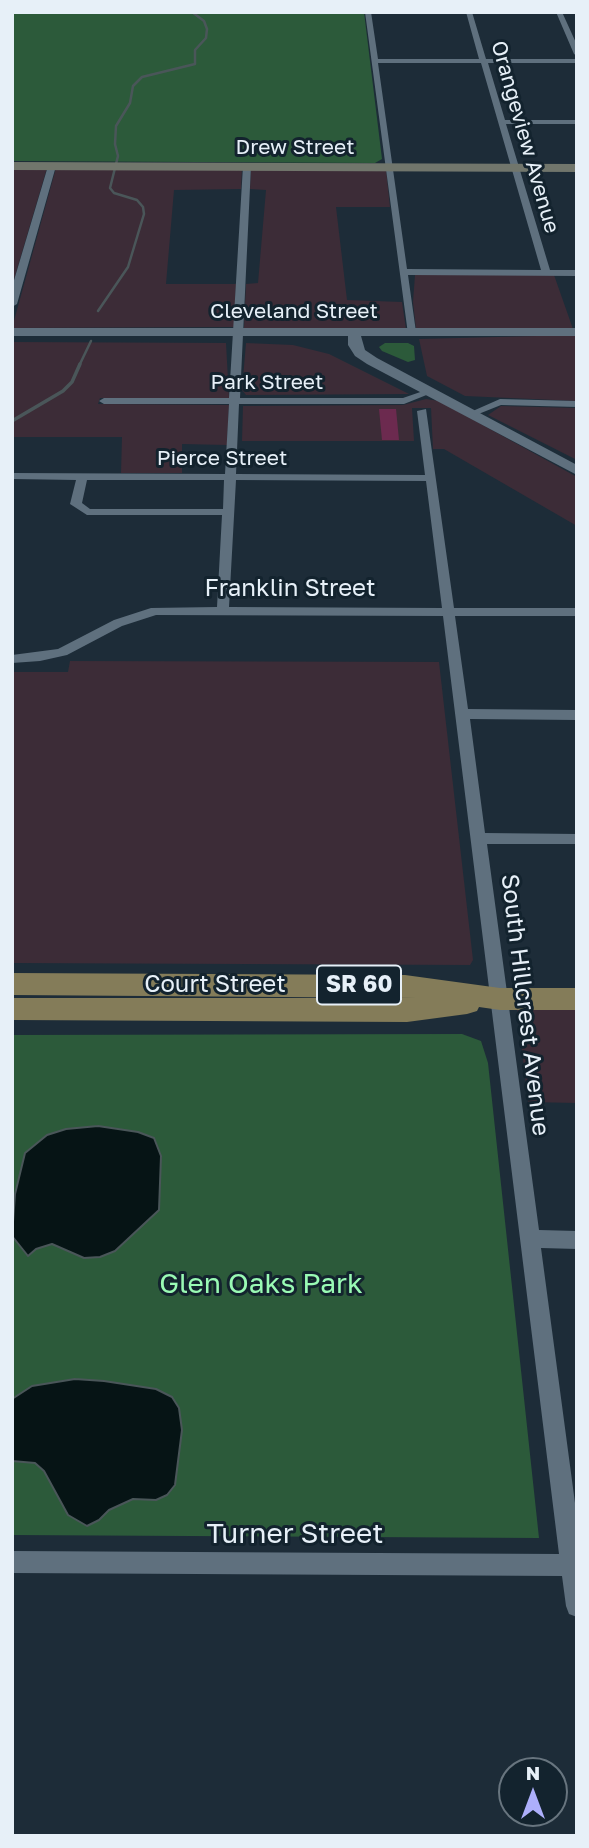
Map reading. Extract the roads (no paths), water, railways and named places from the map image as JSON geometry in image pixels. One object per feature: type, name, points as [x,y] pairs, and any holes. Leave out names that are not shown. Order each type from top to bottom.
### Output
[{"type":"main road","name":"Drew Street","points":[[12,166],[577,168]]},
{"type":"main road","name":"Court Street","points":[[12,984],[407,1011],[500,999],[577,999]]},
{"type":"main road","name":"Court Street","points":[[12,1009],[216,997]]},
{"type":"street","points":[[368,12],[411,332]]},
{"type":"street","name":"Orangeview Avenue","points":[[469,12],[546,272]]},
{"type":"street","points":[[559,12],[577,54]]},
{"type":"street","points":[[375,61],[577,61]]},
{"type":"street","points":[[502,122],[577,122]]},
{"type":"street","points":[[12,304],[52,166]]},
{"type":"street","points":[[223,610],[247,166]]},
{"type":"street","points":[[404,272],[577,273]]},
{"type":"street","name":"Cleveland Street","points":[[12,332],[577,332]]},
{"type":"street","points":[[354,332],[355,345],[360,353],[577,471]]},
{"type":"street","name":"Park Street","points":[[104,401],[404,401],[429,392]]},
{"type":"street","points":[[471,414],[500,402],[577,404]]},
{"type":"street","name":"South Hillcrest Avenue","points":[[422,411],[574,1565],[577,1606]]},
{"type":"street","name":"Pierce Street","points":[[12,476],[431,478]]},
{"type":"street","points":[[82,477],[76,504],[88,512],[230,512]]},
{"type":"street","name":"Franklin Street","points":[[12,659],[62,652],[135,616],[178,610],[577,612]]},
{"type":"street","points":[[463,714],[577,715]]},
{"type":"street","points":[[478,838],[577,839]]},
{"type":"street","points":[[529,1239],[577,1240]]},
{"type":"street","name":"Turner Street","points":[[12,1562],[574,1565]]},
{"type":"waterway","points":[[98,311],[128,267],[144,214],[143,207],[137,200],[114,193],[110,188],[118,156],[115,144],[116,126],[130,103],[133,86],[142,77],[195,64],[195,50],[206,38],[207,29],[204,21],[192,12]]},
{"type":"waterway","points":[[79,366],[91,341]]},
{"type":"waterway","points":[[12,421],[63,391],[72,382],[80,364]]},
{"type":"park label","name":"Glen Oaks Park","points":[[261,1284]]}]
